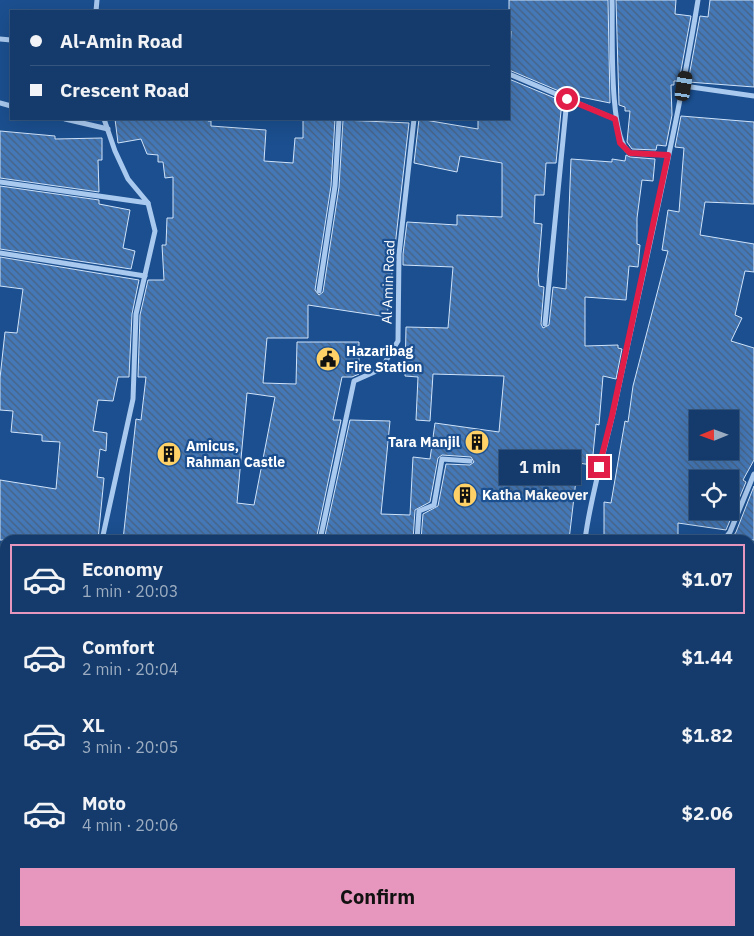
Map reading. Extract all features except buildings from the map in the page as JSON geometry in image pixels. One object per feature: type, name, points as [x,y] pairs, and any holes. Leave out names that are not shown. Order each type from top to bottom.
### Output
[{"type":"street","points":[[612,0],[615,119],[620,143],[624,150],[630,153],[668,155]]},
{"type":"street","points":[[586,535],[590,501],[612,416],[684,86],[698,0]]},
{"type":"street","points":[[510,74],[615,119]]},
{"type":"street","points":[[684,86],[754,96]]},
{"type":"street","points":[[545,324],[567,99]]},
{"type":"street","points":[[69,120],[108,129]]},
{"type":"street","points":[[103,535],[133,399],[135,329],[155,231],[148,203],[128,179],[104,120]]},
{"type":"street","points":[[319,291],[335,186],[339,120]]},
{"type":"street","name":"Al Amin Road","points":[[321,535],[354,381],[381,370],[398,341],[399,254],[414,120]]},
{"type":"street","points":[[0,182],[148,203]]},
{"type":"street","points":[[0,253],[145,276]]},
{"type":"street","points":[[417,535],[419,511],[434,505],[442,459],[470,461]]},
{"type":"street","points":[[728,535],[754,474]]},
{"type":"place","name":"Hazaribag Fire Station","points":[[328,359]]},
{"type":"place","name":"Tara Manjil","points":[[477,442]]},
{"type":"place","name":"Amicus, Rahman Castle","points":[[169,454]]},
{"type":"place","name":"Katha Makeover","points":[[465,495]]},
{"type":"route","points":[[567,99],[615,119],[620,143],[624,150],[630,153],[668,155],[612,416],[599,467]]}]
